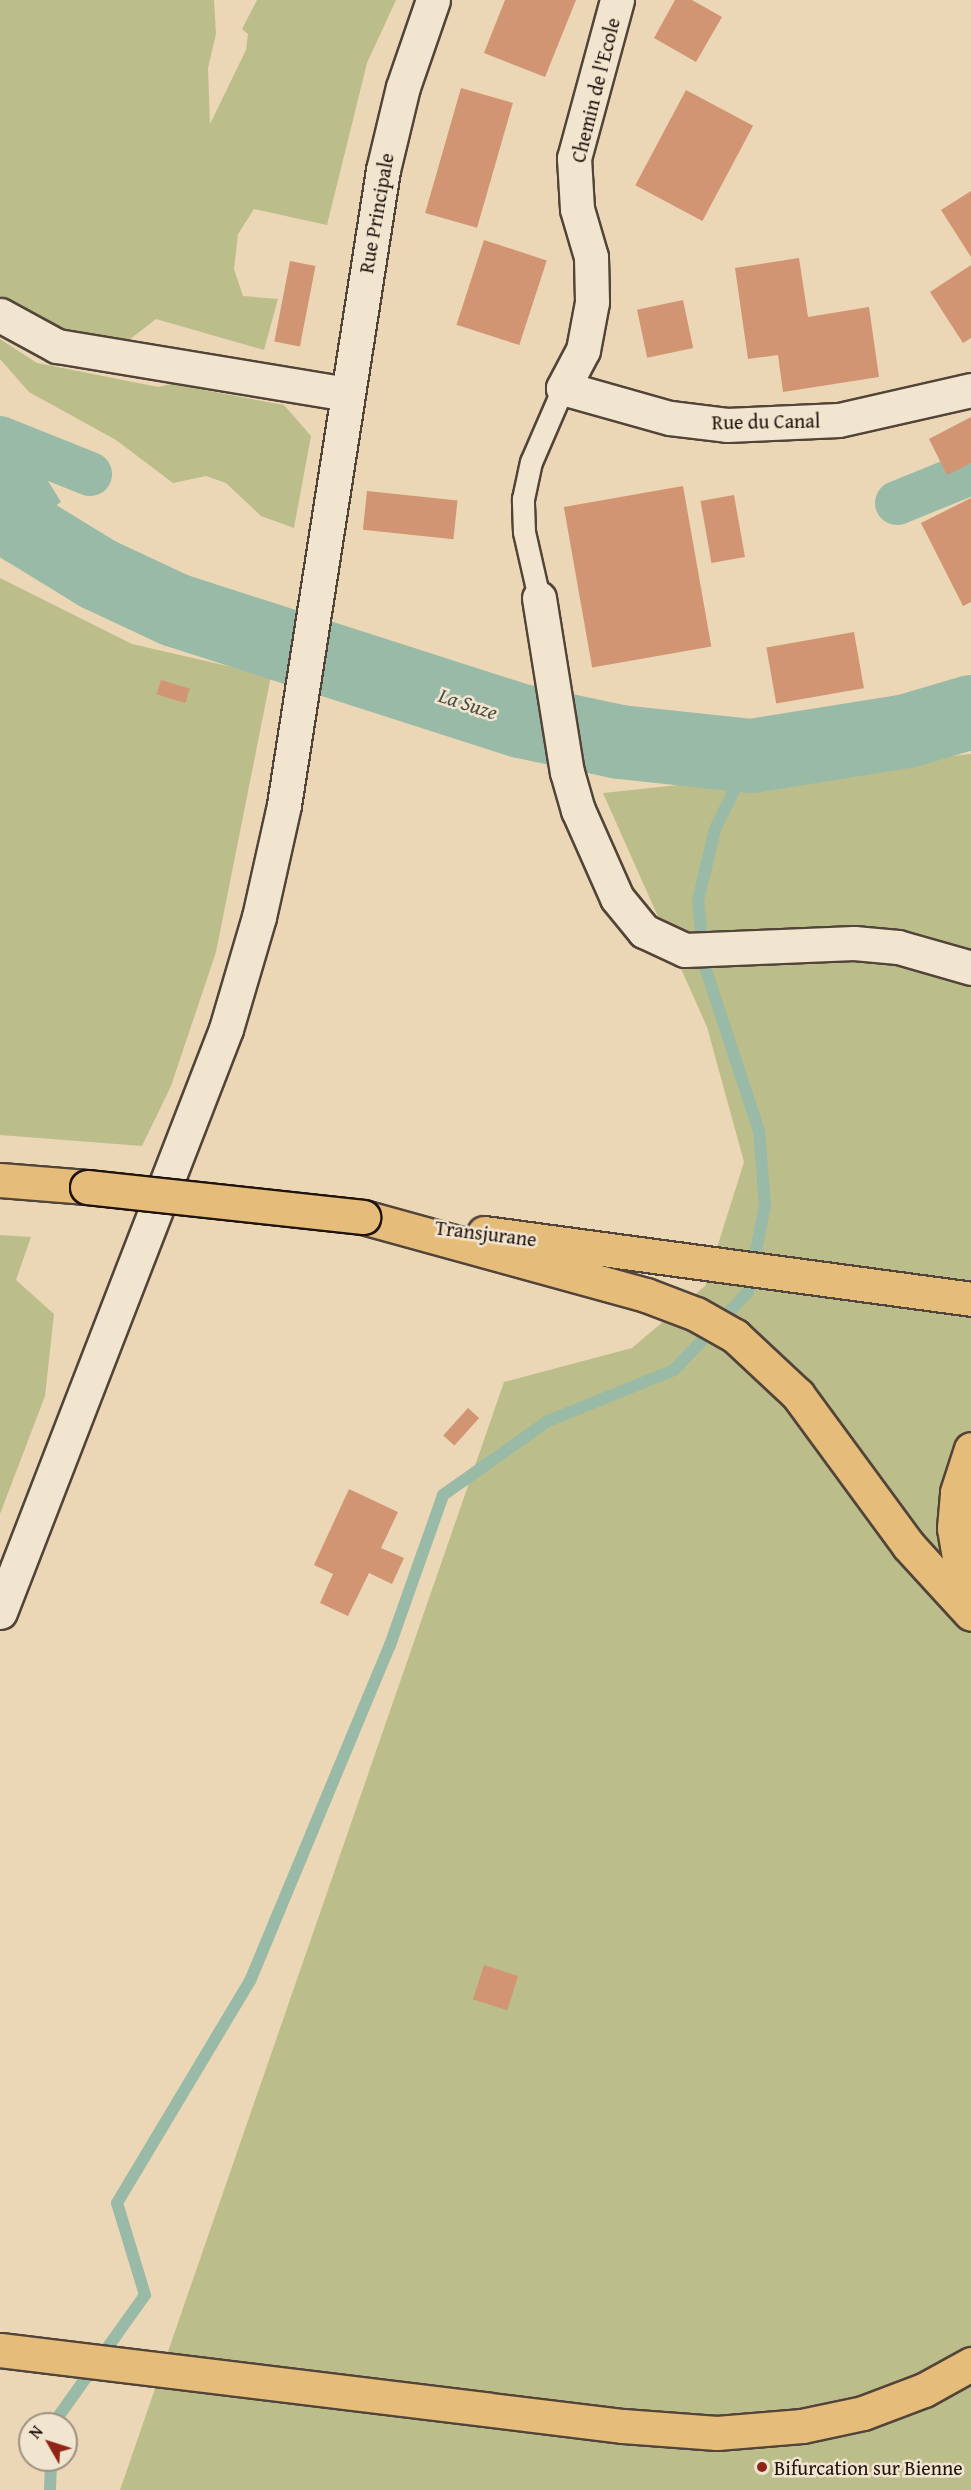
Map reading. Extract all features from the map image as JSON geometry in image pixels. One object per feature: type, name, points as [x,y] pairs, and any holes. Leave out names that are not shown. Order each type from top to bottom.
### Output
[{"type":"main road","name":"Transjurane","points":[[0,1180],[363,1217],[971,1299]]},
{"type":"main road","points":[[363,1217],[646,1294],[696,1314],[735,1336],[798,1395],[908,1545],[970,1612]]},
{"type":"main road","points":[[970,1612],[954,1528],[957,1492],[971,1449]]},
{"type":"main road","points":[[0,2350],[676,2432],[774,2430],[833,2420],[894,2403],[971,2364]]},
{"type":"street","name":"Rue Principale","points":[[0,1612],[226,1029],[259,917],[285,797],[346,394],[391,129],[434,0]]},
{"type":"street","name":"Chemin de l'Ecole","points":[[562,388],[583,350],[592,302],[591,257],[577,209],[574,158],[617,0]]},
{"type":"street","points":[[0,315],[57,346],[346,394]]},
{"type":"street","name":"Rue du Canal","points":[[562,388],[670,418],[727,425],[839,420],[971,390]]},
{"type":"street","points":[[539,598],[555,684],[567,772],[578,810],[617,897],[644,931],[686,950],[854,943],[898,947],[971,968]]},
{"type":"lane","points":[[539,598],[524,532],[523,499],[531,462],[562,388]]},
{"type":"shaded area","points":[[0,0],[214,0],[216,34],[208,68],[210,124],[246,50],[248,34],[242,29],[257,0],[396,0],[367,63],[327,225],[254,209],[238,234],[234,269],[243,296],[278,299],[264,350],[156,319],[112,353],[71,341],[0,299]]},
{"type":"shaded area","points":[[0,339],[37,363],[158,387],[171,384],[284,405],[311,436],[294,528],[261,516],[226,483],[206,476],[173,483],[116,440],[29,392],[0,359]]},
{"type":"shaded area","points":[[0,420],[28,434],[50,437],[59,452],[87,461],[80,483],[55,476],[48,481],[61,502],[0,544]]},
{"type":"shaded area","points":[[0,578],[132,644],[271,676],[216,952],[171,1086],[142,1146],[0,1135]]},
{"type":"shaded area","points":[[971,754],[971,2490],[120,2490],[504,1382],[632,1348],[705,1286],[744,1162],[707,1027],[603,793]]},
{"type":"shaded area","points":[[0,1235],[31,1237],[16,1280],[54,1314],[45,1396],[0,1514]]},
{"type":"building","points":[[505,0],[576,0],[545,77],[484,53]]},
{"type":"building","points":[[675,0],[692,0],[722,17],[696,62],[654,38]]},
{"type":"building","points":[[461,88],[513,103],[477,228],[425,213]]},
{"type":"building","points":[[686,90],[753,126],[702,221],[635,185]]},
{"type":"building","points":[[971,191],[971,257],[941,210]]},
{"type":"building","points":[[484,240],[547,260],[519,345],[456,325]]},
{"type":"building","points":[[799,258],[808,317],[869,307],[879,377],[783,392],[778,355],[748,359],[735,268]]},
{"type":"building","points":[[290,261],[316,266],[300,346],[274,341]]},
{"type":"building","points":[[971,265],[971,338],[963,343],[930,292]]},
{"type":"building","points":[[683,300],[693,348],[647,358],[637,310]]},
{"type":"building","points":[[971,417],[971,463],[947,475],[929,439]]},
{"type":"building","points":[[683,486],[711,647],[592,668],[564,507]]},
{"type":"building","points":[[367,491],[458,501],[453,539],[363,530]]},
{"type":"building","points":[[734,495],[745,557],[711,563],[701,501]]},
{"type":"building","points":[[971,498],[971,602],[963,606],[921,523]]},
{"type":"building","points":[[854,632],[864,688],[776,704],[766,647]]},
{"type":"building","points":[[161,680],[190,689],[185,703],[157,694]]},
{"type":"building","points":[[468,1408],[479,1418],[454,1446],[443,1435]]},
{"type":"building","points":[[349,1489],[398,1512],[381,1548],[404,1558],[392,1584],[369,1573],[348,1616],[320,1603],[333,1574],[314,1565]]},
{"type":"building","points":[[484,1965],[518,1976],[507,2010],[473,1999]]},
{"type":"waterway","points":[[0,438],[90,474]]},
{"type":"waterway","points":[[897,503],[971,473]]},
{"type":"waterway","name":"La Suze","points":[[0,505],[23,528],[98,574],[175,610],[521,721],[620,742],[751,756],[907,731],[971,712]]},
{"type":"waterway","points":[[62,2412],[145,2295],[117,2203],[250,1981],[390,1645],[443,1495],[548,1421],[674,1370],[748,1292],[765,1205],[759,1131],[705,967],[698,901],[715,829],[751,756]]},
{"type":"waterway","points":[[50,2490],[51,2472]]},
{"type":"place","name":"Bifurcation sur Bienne","points":[[762,2467]]}]
